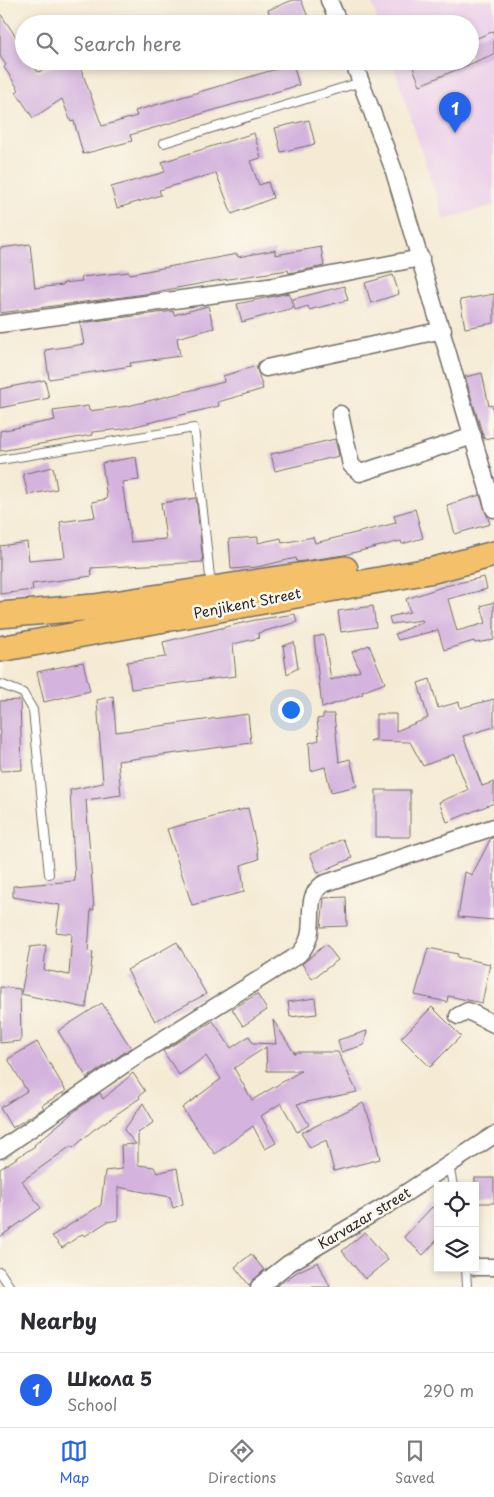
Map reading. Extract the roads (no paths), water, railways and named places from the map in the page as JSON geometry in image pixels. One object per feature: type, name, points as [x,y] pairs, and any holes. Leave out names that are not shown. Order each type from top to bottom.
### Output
[{"type":"main road","name":"Penjikent Street","points":[[0,615],[94,606],[374,565],[494,538]]},
{"type":"main road","name":"Penjikent Street","points":[[0,649],[434,570],[494,554]]},
{"type":"street","points":[[329,0],[335,15]]},
{"type":"street","points":[[356,70],[393,168],[443,330],[494,509]]},
{"type":"street","points":[[0,324],[268,287],[421,258]]},
{"type":"street","points":[[266,368],[443,330]]},
{"type":"street","points":[[340,414],[350,465],[360,473],[473,436]]},
{"type":"street","points":[[0,1150],[138,1055],[298,955],[307,947],[310,936],[312,898],[316,890],[324,884],[494,827]]},
{"type":"street","points":[[458,1016],[468,1011],[494,1024]]},
{"type":"street","name":"Karvazar street","points":[[259,1287],[288,1264],[449,1165],[494,1135]]},
{"type":"street","points":[[479,1267],[494,1267]]},
{"type":"lane","points":[[164,144],[361,82]]},
{"type":"lane","points":[[0,460],[194,428],[212,588]]},
{"type":"lane","points":[[0,684],[23,693],[33,710],[49,874]]},
{"type":"lane","points":[[449,1165],[451,1182]]},
{"type":"lane","points":[[0,1272],[10,1287]]},
{"type":"lane","points":[[466,1272],[467,1287]]},
{"type":"place","name":"Школа 5","points":[[455,133]]}]
